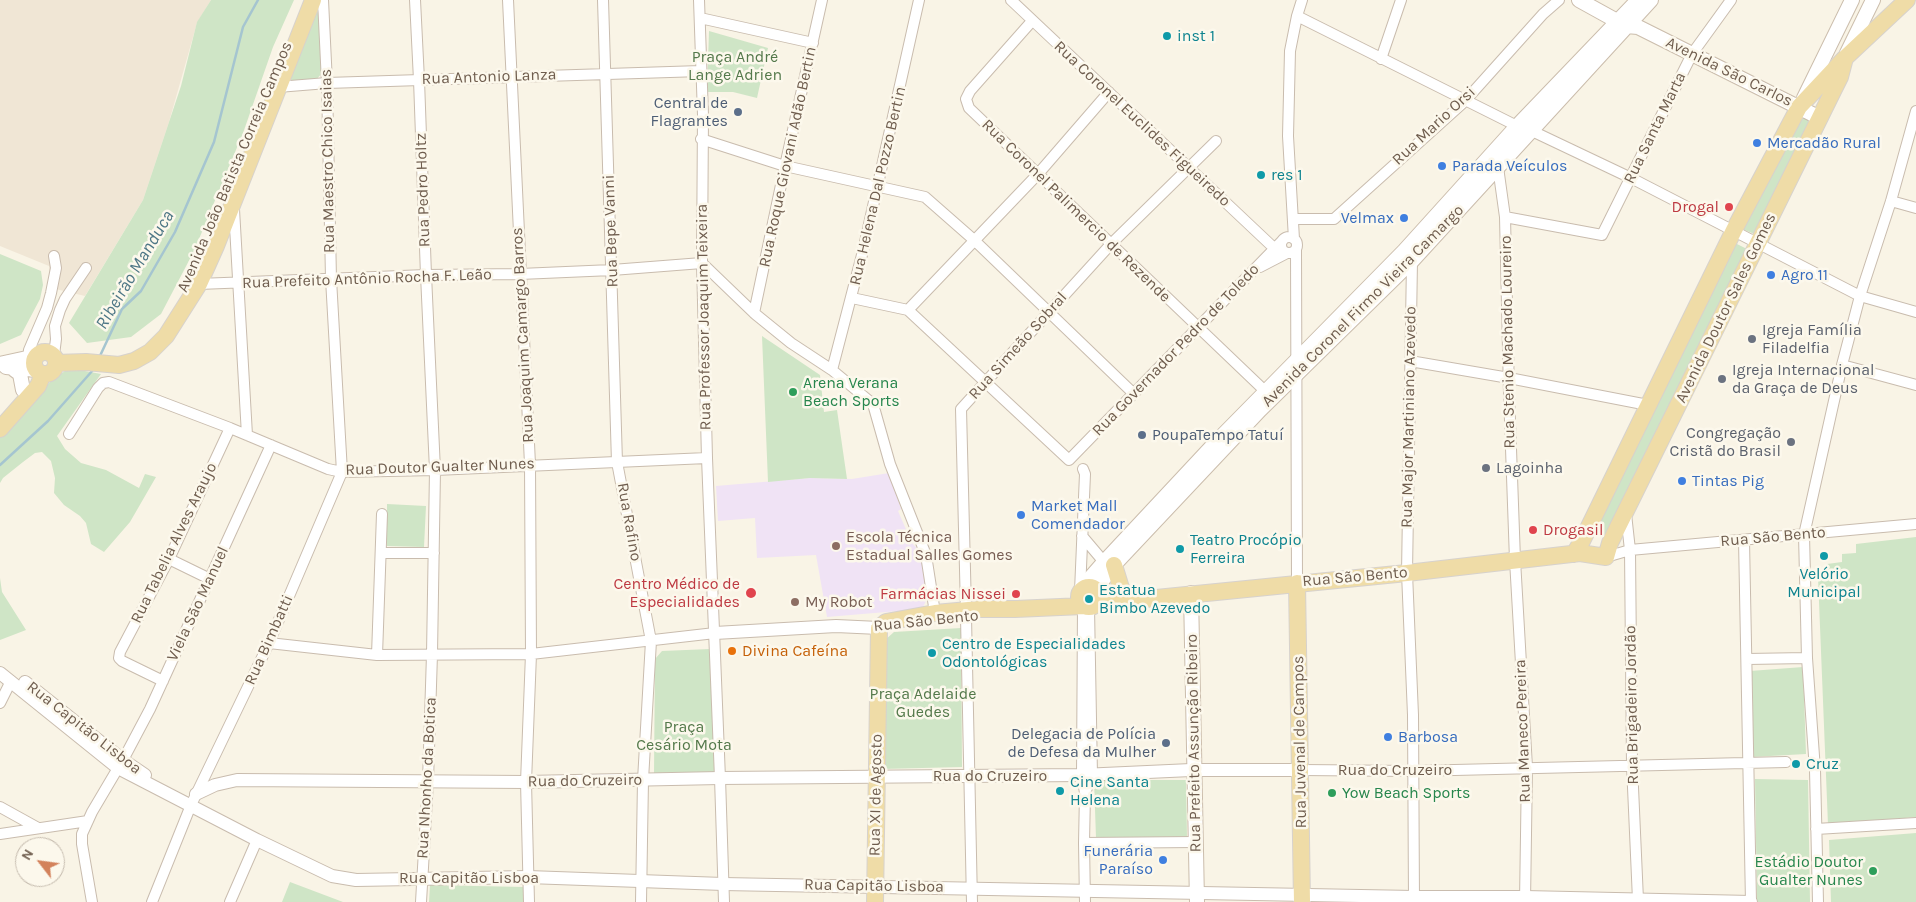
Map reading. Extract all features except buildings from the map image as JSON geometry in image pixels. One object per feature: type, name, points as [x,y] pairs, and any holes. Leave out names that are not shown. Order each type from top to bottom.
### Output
[{"type":"main road","name":"Avenida João Batista Correia Campos","points":[[55,359],[96,359],[120,355],[146,342],[163,323],[189,282],[305,0]]},
{"type":"main road","name":"Avenida João Batista Correia Campos","points":[[96,359],[119,364],[134,361],[150,352],[166,336],[199,284],[234,201],[312,0]]},
{"type":"main road","name":"Avenida São Carlos","points":[[1579,0],[1628,21],[1820,118]]},
{"type":"main road","name":"Avenida São Carlos","points":[[1596,0],[1628,21]]},
{"type":"main road","name":"Avenida Coronel Firmo Vieira Camargo","points":[[1088,597],[1090,578],[1109,564],[1297,374],[1493,163],[1532,131],[1628,21],[1638,0]]},
{"type":"main road","name":"Avenida Coronel Firmo Vieira Camargo","points":[[1493,163],[1517,126],[1651,0]]},
{"type":"main road","name":"Avenida Doutor Sales Gomes","points":[[1577,553],[1734,230],[1800,107],[1852,0]]},
{"type":"main road","name":"Avenida Doutor Sales Gomes","points":[[1608,550],[1840,77],[1845,58],[1873,0]]},
{"type":"main road","points":[[1845,58],[1907,0]]},
{"type":"main road","points":[[1840,77],[1916,2]]},
{"type":"main road","name":"Avenida Doutor Sales Gomes","points":[[1800,107],[1845,58]]},
{"type":"main road","name":"Avenida Coronel Firmo Vieira Camargo","points":[[1109,564],[1296,358],[1408,256]]},
{"type":"main road","points":[[4,366],[36,364],[52,372],[55,359]]},
{"type":"main road","points":[[0,416],[22,390],[36,364]]},
{"type":"main road","points":[[0,429],[38,386],[36,364]]},
{"type":"main road","points":[[4,366],[20,374],[22,390]]},
{"type":"main road","name":"Rua São Bento","points":[[935,613],[966,613],[1053,607],[1088,597],[1130,601],[1191,593],[1407,573],[1608,550]]},
{"type":"main road","points":[[1109,564],[1130,601]]},
{"type":"main road","name":"Rua Juvenal de Campos","points":[[1297,583],[1302,898]]},
{"type":"main road","name":"Rua Prefeito Assunção Ribeiro","points":[[1191,593],[1196,897]]},
{"type":"main road","points":[[879,628],[886,622],[935,613]]},
{"type":"main road","name":"Rua São Bento","points":[[879,628],[966,613]]},
{"type":"main road","name":"Rua XI de Agosto","points":[[875,902],[879,628]]},
{"type":"street","name":"Rua Maestro Chico Isaias","points":[[323,0],[327,82],[331,280],[342,472]]},
{"type":"street","name":"Rua Pedro Holtz","points":[[414,0],[435,470],[434,553]]},
{"type":"street","name":"Rua Joaquim Camargo Barros","points":[[508,0],[530,464],[531,654],[526,782],[529,902]]},
{"type":"street","name":"Rua Bepe Vanni","points":[[603,0],[618,462]]},
{"type":"street","name":"Rua Professor Joaquim Teixeira","points":[[699,0],[702,263],[707,458],[724,902]]},
{"type":"street","name":"Rua Roque Giovani Adão Bertin","points":[[754,313],[784,166],[822,0]]},
{"type":"street","name":"Rua Helena Dal Pozzo Bertin","points":[[832,370],[852,298],[919,0]]},
{"type":"street","name":"Rua Coronel Euclides Figueiredo","points":[[1011,0],[1274,248]]},
{"type":"street","points":[[1297,583],[1297,374],[1292,247],[1293,219],[1288,136],[1290,51],[1302,0]]},
{"type":"street","points":[[1381,59],[1401,0]]},
{"type":"street","name":"Rua Mario Orsi","points":[[1293,219],[1334,219],[1464,101],[1543,14],[1559,0]]},
{"type":"street","name":"Rua Santa Marta","points":[[1505,217],[1602,235],[1692,54],[1731,0]]},
{"type":"street","points":[[1297,16],[1517,126]]},
{"type":"street","points":[[700,18],[813,43]]},
{"type":"street","name":"Rua Coronel Palimercio de Rezende","points":[[1032,21],[970,91],[966,99],[969,108],[1265,391]]},
{"type":"street","name":"Rua Antonio Lanza","points":[[278,86],[327,82],[701,71]]},
{"type":"street","points":[[908,310],[1038,174],[1109,92]]},
{"type":"street","points":[[1818,902],[1815,770],[1807,658],[1804,534],[1842,365],[1860,296],[1891,201],[1916,111]]},
{"type":"street","points":[[1532,131],[1631,178],[1860,296],[1916,312]]},
{"type":"street","points":[[701,139],[784,166],[925,197],[974,240],[1133,393]]},
{"type":"street","name":"Rua Simeão Sobral","points":[[966,613],[961,409],[1111,244],[1216,141]]},
{"type":"street","name":"Rua Stenio Machado Loureiro","points":[[1493,163],[1505,217],[1515,560]]},
{"type":"street","points":[[234,201],[247,435]]},
{"type":"street","points":[[1891,201],[1916,208]]},
{"type":"street","name":"Rua Governador Pedro de Toledo","points":[[986,383],[1069,460],[1274,248],[1286,237],[1292,247]]},
{"type":"street","points":[[1251,273],[1292,247]]},
{"type":"street","points":[[36,364],[29,350],[47,308],[51,293],[56,268],[54,256]]},
{"type":"street","name":"Rua Major Martiniano Azevedo","points":[[1408,256],[1410,361],[1407,573],[1413,716],[1414,900]]},
{"type":"street","points":[[702,263],[754,313],[791,343],[832,370],[873,404],[890,464],[926,555],[935,613]]},
{"type":"street","name":"Rua Prefeito Antônio Rocha F. Leão","points":[[199,284],[426,275],[520,274],[612,270],[702,263]]},
{"type":"street","points":[[55,359],[55,326],[60,310],[65,299],[86,268]]},
{"type":"street","points":[[852,298],[908,310],[986,383]]},
{"type":"street","points":[[1410,361],[1509,378],[1648,406]]},
{"type":"street","points":[[1842,365],[1916,385]]},
{"type":"street","name":"Rua Doutor Gualter Nunes","points":[[69,434],[98,388],[103,383],[109,382],[230,428],[328,469],[342,472],[435,470],[530,464],[707,458]]},
{"type":"street","name":"Rua Tabelia Alves Araujo","points":[[162,681],[119,658],[120,652],[169,559],[230,428]]},
{"type":"street","name":"Viela São Manuel","points":[[92,902],[82,834],[162,681],[270,445]]},
{"type":"street","name":"Rua Rafino","points":[[618,462],[651,641],[643,780],[641,902]]},
{"type":"street","points":[[1083,468],[1085,474],[1082,536],[1088,597],[1087,775],[1084,843],[1085,896]]},
{"type":"street","name":"Rua Bimbatti","points":[[152,902],[194,800],[269,643],[342,472]]},
{"type":"street","name":"Rua Brigadeiro Jordão","points":[[1626,511],[1630,550],[1632,765],[1638,900]]},
{"type":"street","points":[[377,655],[382,514]]},
{"type":"street","name":"Rua São Bento","points":[[1608,550],[1630,550],[1916,524]]},
{"type":"street","points":[[1082,536],[1109,564]]},
{"type":"street","points":[[1744,540],[1751,902]]},
{"type":"street","points":[[381,553],[434,553]]},
{"type":"street","name":"Rua Nhonho da Botica","points":[[421,902],[428,781],[434,553]]},
{"type":"street","points":[[169,559],[210,579]]},
{"type":"street","name":"Rua Maneco Pereira","points":[[1515,560],[1527,767],[1525,899]]},
{"type":"street","name":"Rua São Bento","points":[[836,626],[935,613]]},
{"type":"street","points":[[966,613],[972,902]]},
{"type":"street","name":"Rua São Bento","points":[[714,633],[836,626],[879,628]]},
{"type":"street","points":[[269,643],[377,655],[531,654],[714,633]]},
{"type":"street","points":[[1747,660],[1807,658]]},
{"type":"street","name":"Rua Capitão Lisboa","points":[[0,665],[70,718],[120,764]]},
{"type":"street","name":"Rua Capitão Lisboa","points":[[0,673],[120,764],[155,783],[167,793],[194,800],[257,840],[332,876],[356,880],[528,877],[722,884],[972,888],[1085,896],[1751,902]]},
{"type":"street","points":[[0,703],[11,681]]},
{"type":"street","name":"Rua do Cruzeiro","points":[[194,800],[215,785],[237,780],[526,782],[720,778],[1087,775],[1194,770],[1414,771],[1786,762]]},
{"type":"street","points":[[0,806],[38,828]]},
{"type":"street","points":[[0,834],[88,821]]},
{"type":"street","points":[[1816,828],[1916,823]]},
{"type":"street","points":[[230,902],[257,840]]},
{"type":"street","points":[[1084,843],[1195,842]]},
{"type":"shaded area","points":[[0,0],[211,0],[197,23],[169,122],[143,200],[85,296],[47,287],[50,277],[49,266],[0,246]]},
{"type":"shaded area","name":"Escola Técnica Estadual Salles Gomes","points":[[889,473],[901,509],[898,511],[912,543],[923,555],[929,595],[922,609],[827,617],[816,555],[757,558],[755,518],[718,521],[716,486],[810,478],[852,479]]},
{"type":"green space","points":[[211,0],[294,0],[273,47],[243,133],[194,251],[161,314],[131,337],[87,343],[69,323],[143,200],[181,86],[197,22]]},
{"type":"green space","points":[[313,8],[319,8],[322,73],[316,80],[290,81]]},
{"type":"green space","name":"Praça André Lange Adrien","points":[[709,31],[768,48],[757,98],[733,92],[707,92]]},
{"type":"green space","points":[[1801,114],[1814,121],[1757,235],[1742,229]]},
{"type":"green space","points":[[1735,243],[1749,250],[1609,536],[1592,534]]},
{"type":"green space","points":[[0,254],[41,271],[43,285],[40,299],[21,335],[0,344]]},
{"type":"green space","name":"Arena Verana Beach Sports","points":[[762,336],[820,375],[824,412],[837,410],[847,479],[810,478],[768,482]]},
{"type":"green space","points":[[69,368],[101,374],[57,436],[65,449],[81,463],[106,470],[139,488],[145,474],[156,477],[130,522],[104,552],[91,544],[86,523],[80,516],[64,505],[54,493],[55,478],[51,461],[42,452],[35,453],[3,478],[0,483],[0,438],[50,382]]},
{"type":"green space","points":[[387,504],[426,506],[424,547],[387,546]]},
{"type":"green space","points":[[1916,537],[1916,817],[1828,825],[1818,577],[1827,572],[1827,564],[1842,562],[1842,554],[1856,553],[1856,544]]},
{"type":"green space","points":[[0,578],[2,592],[26,630],[0,640]]},
{"type":"green space","name":"Praça Adelaide Guedes","points":[[961,628],[962,767],[882,769],[885,640],[894,632]]},
{"type":"green space","name":"Praça Cesário Mota","points":[[710,649],[715,773],[654,773],[655,659],[662,651]]},
{"type":"green space","points":[[1803,667],[1806,754],[1752,757],[1750,671]]},
{"type":"green space","points":[[1755,779],[1808,780],[1810,902],[1757,902]]},
{"type":"green space","points":[[1094,780],[1186,780],[1187,837],[1096,838]]},
{"type":"green space","name":"Estádio Doutor Gualter Nunes","points":[[1916,833],[1916,902],[1831,902],[1829,840]]},
{"type":"green space","points":[[290,882],[343,902],[282,902]]},
{"type":"green space","points":[[430,885],[523,887],[523,902],[429,902]]},
{"type":"waterway","name":"Ribeirão Manduca","points":[[99,358],[122,309],[141,291],[175,232],[214,142],[243,27],[258,0]]},
{"type":"waterway","name":"Ribeirão Manduca","points":[[0,465],[48,421],[93,370]]},
{"type":"place","name":"inst 1","points":[[1167,36]]},
{"type":"place","name":"Central de Flagrantes","points":[[738,112]]},
{"type":"place","name":"Mercadão Rural","points":[[1757,143]]},
{"type":"place","name":"Parada Veículos","points":[[1442,166]]},
{"type":"place","name":"res 1","points":[[1261,175]]},
{"type":"place","name":"Drogal","points":[[1729,207]]},
{"type":"place","name":"Velmax","points":[[1404,218]]},
{"type":"place","name":"Agro 11","points":[[1771,275]]},
{"type":"place","name":"Igreja Família Filadelfia","points":[[1752,339]]},
{"type":"place","name":"Igreja Internacional da Graça de Deus","points":[[1722,379]]},
{"type":"place","name":"Arena Verana Beach Sports","points":[[793,392]]},
{"type":"place","name":"PoupaTempo Tatuí","points":[[1142,435]]},
{"type":"place","name":"Congregação Cristã do Brasil","points":[[1791,442]]},
{"type":"place","name":"Lagoinha","points":[[1486,468]]},
{"type":"place","name":"Tintas Pig","points":[[1682,481]]},
{"type":"place","name":"Market Mall Comendador","points":[[1021,515]]},
{"type":"place","name":"Drogasil","points":[[1533,530]]},
{"type":"place","name":"Escola Técnica Estadual Salles Gomes","points":[[836,546]]},
{"type":"place","name":"Teatro Procópio Ferreira","points":[[1180,549]]},
{"type":"place","name":"Velório Municipal","points":[[1824,556]]},
{"type":"place","name":"Centro Médico de Especialidades","points":[[751,593]]},
{"type":"place","name":"Farmácias Nissei","points":[[1016,594]]},
{"type":"place","name":"Estatua Bimbo Azevedo","points":[[1089,599]]},
{"type":"place","name":"My Robot","points":[[795,602]]},
{"type":"place","name":"Divina Cafeína","points":[[732,651]]},
{"type":"place","name":"Centro de Especialidades Odontológicas","points":[[932,653]]},
{"type":"place","name":"Barbosa","points":[[1388,737]]},
{"type":"place","name":"Delegacia de Polícia de Defesa da Mulher","points":[[1166,743]]},
{"type":"place","name":"Cruz","points":[[1796,764]]},
{"type":"place","name":"Cine Santa Helena","points":[[1060,791]]},
{"type":"place","name":"Yow Beach Sports","points":[[1332,793]]},
{"type":"place","name":"Funerária Paraíso","points":[[1163,860]]},
{"type":"place","name":"Estádio Doutor Gualter Nunes","points":[[1873,871]]}]
